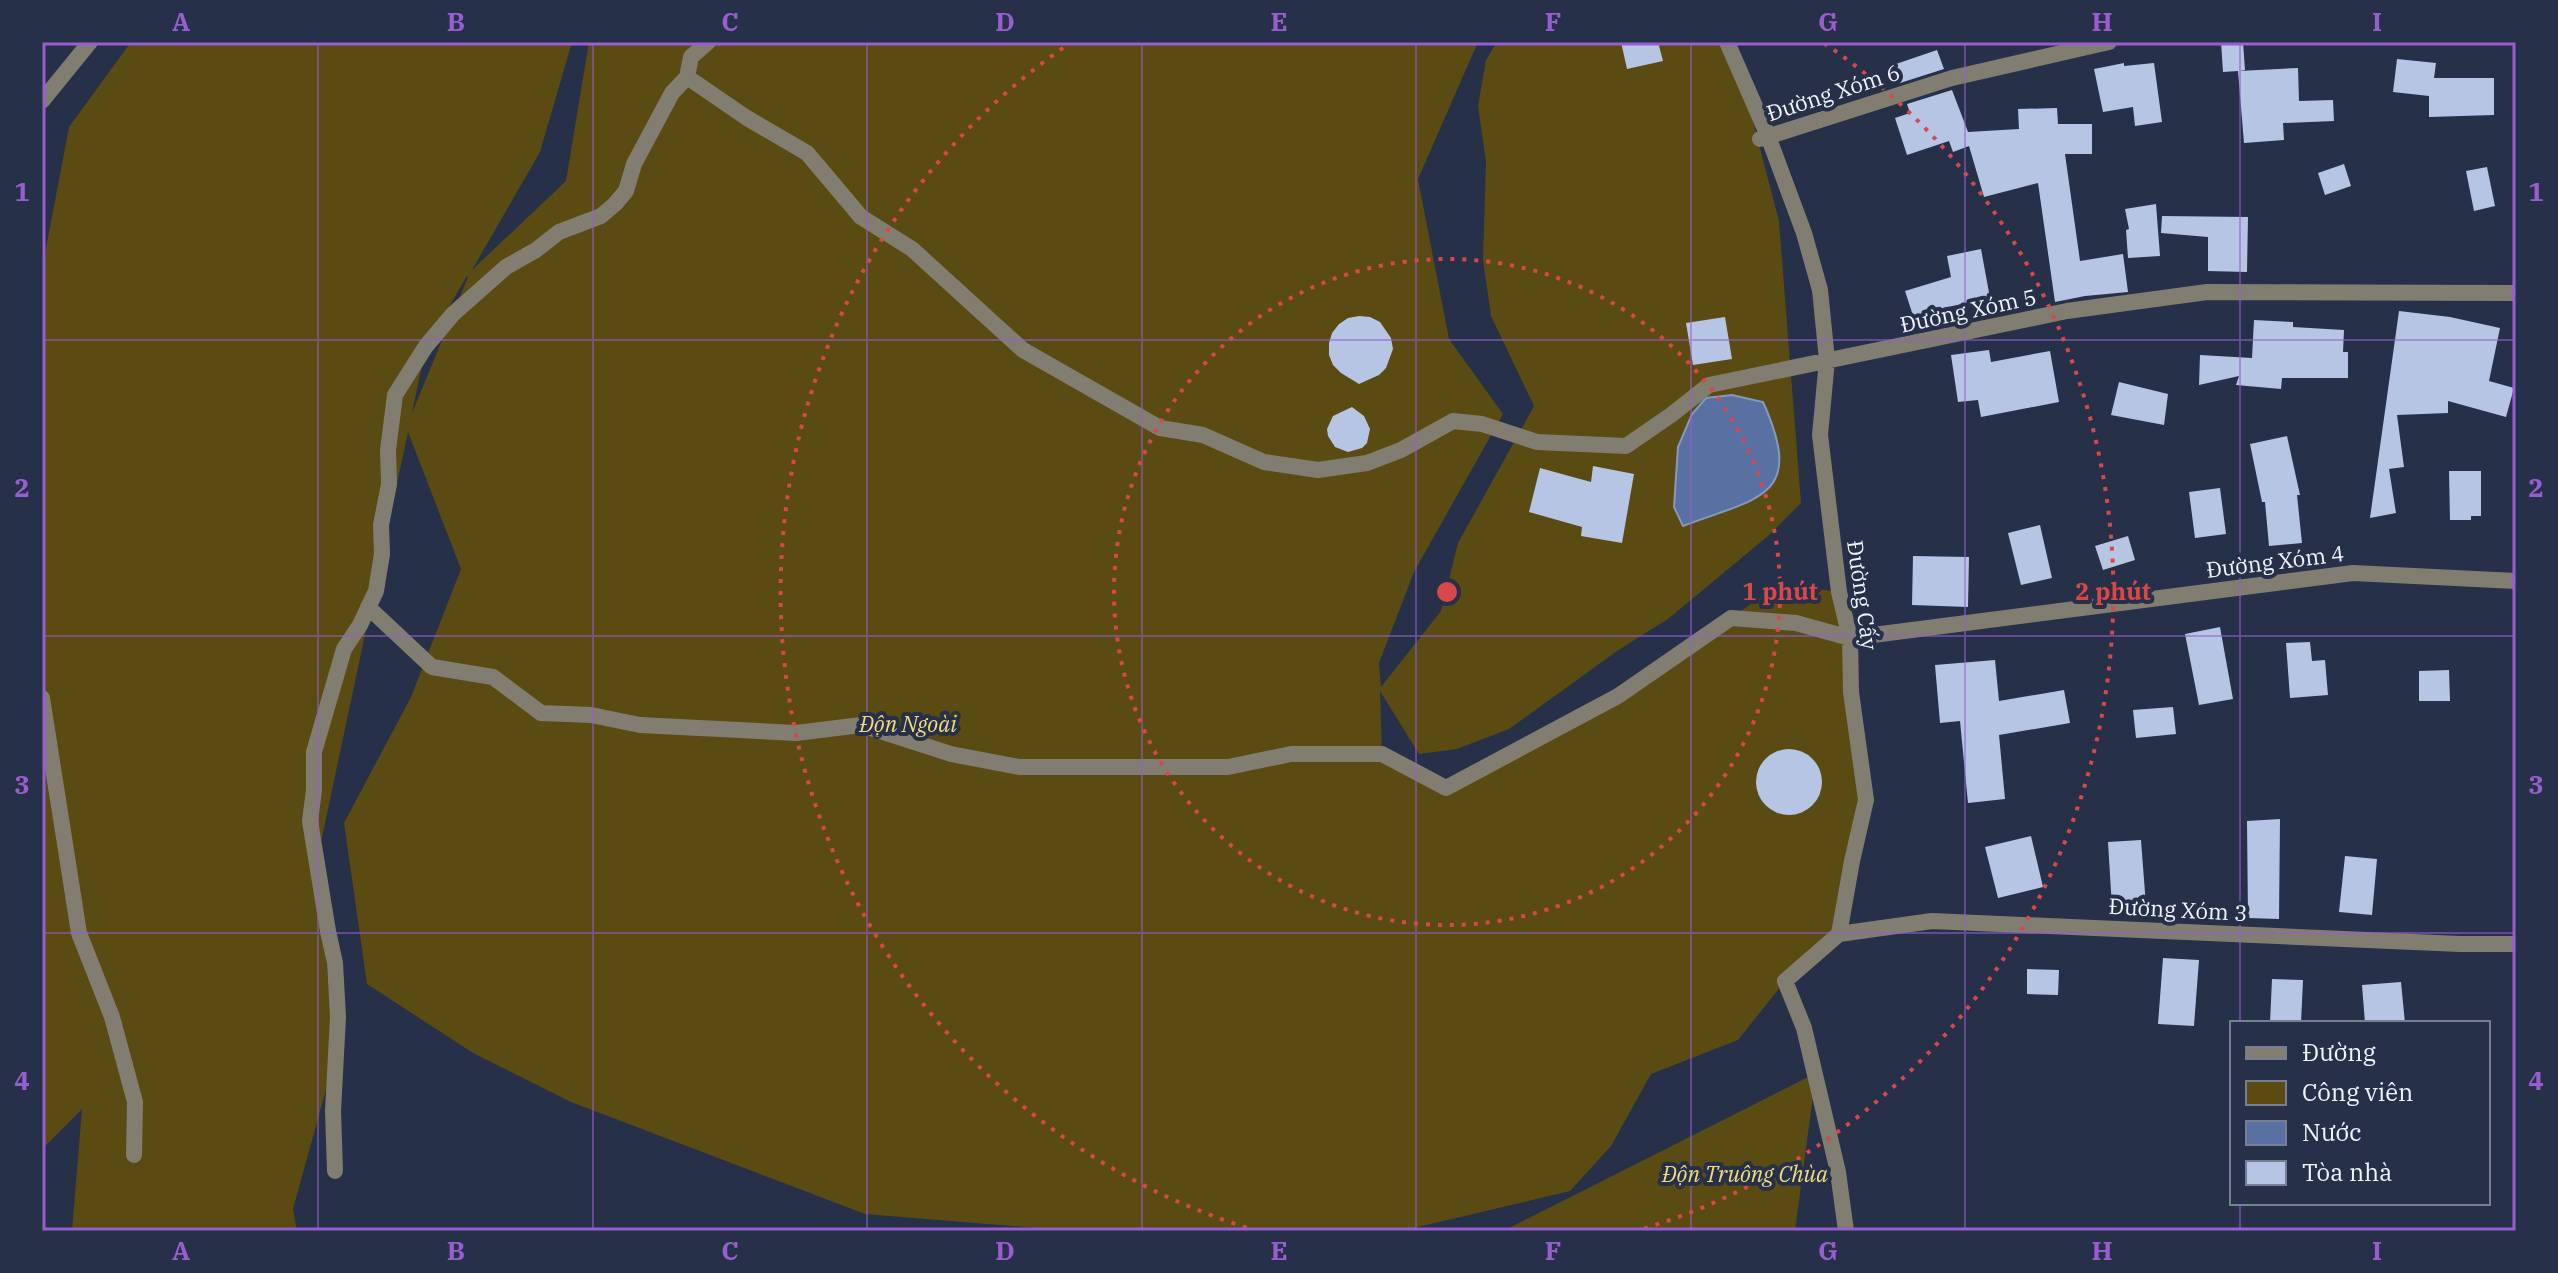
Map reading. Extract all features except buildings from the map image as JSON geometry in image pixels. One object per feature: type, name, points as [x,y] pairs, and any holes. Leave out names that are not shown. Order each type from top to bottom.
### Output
[{"type":"street","points":[[42,101],[90,42]]},
{"type":"street","points":[[335,1171],[333,1111],[338,1017],[335,963],[310,821],[314,752],[344,649],[360,625],[376,591],[382,554],[381,525],[389,484],[388,450],[395,395],[426,346],[453,314],[506,267],[559,232],[601,216],[615,204],[626,191],[634,164],[672,93],[687,77],[691,57],[708,42]]},
{"type":"street","name":"Đường Cấy","points":[[1727,42],[1763,138],[1804,233],[1820,290],[1827,360],[1820,435],[1839,592],[1850,638],[1851,692],[1866,800],[1839,934]]},
{"type":"street","name":"Đường Xóm 6","points":[[1763,138],[1952,78],[2109,42]]},
{"type":"street","name":"Đường Xóm 5","points":[[687,77],[747,118],[807,153],[861,217],[912,249],[1023,350],[1160,428],[1203,435],[1264,462],[1318,470],[1367,463],[1401,450],[1453,421],[1482,424],[1537,442],[1626,446],[1709,385],[2067,311],[2207,292],[2516,293]]},
{"type":"street","name":"Đường Xóm 4","points":[[1850,638],[2353,573],[2516,581]]},
{"type":"street","points":[[368,607],[432,667],[493,677],[541,713],[591,715],[640,725],[796,733],[861,725],[951,754],[1019,767],[1228,767],[1291,754],[1382,754],[1446,788],[1618,696],[1731,618],[1796,623],[1850,638]]},
{"type":"street","points":[[42,698],[79,933],[112,1017],[135,1102],[134,1155]]},
{"type":"street","name":"Đường Xóm 3","points":[[1839,934],[1932,921],[2444,944],[2516,944]]},
{"type":"street","points":[[1839,934],[1785,981],[1808,1043],[1838,1172],[1846,1231]]},
{"type":"green space","name":"Độn Ngoài","points":[[131,42],[572,42],[540,152],[472,270],[566,181],[589,42],[1478,42],[1418,179],[1449,339],[1503,414],[1414,572],[1379,663],[1381,687],[1441,611],[1458,543],[1534,406],[1491,316],[1483,260],[1486,162],[1478,106],[1486,60],[1497,42],[1727,42],[1739,68],[1779,221],[1801,503],[1768,536],[1668,619],[1617,651],[1509,729],[1457,749],[1419,754],[1380,691],[1382,754],[1446,787],[1618,696],[1780,584],[1839,592],[1866,800],[1839,934],[1785,981],[1738,1040],[1651,1074],[1611,1146],[1570,1191],[1401,1231],[1075,1231],[865,1214],[571,1102],[473,1053],[367,984],[344,823],[411,697],[461,569],[408,432],[317,861],[335,1057],[293,1209],[297,1231],[72,1231],[82,1109],[42,1149],[42,292],[46,248],[69,127]],"holes":[[[468,277],[412,413],[426,346]]]},
{"type":"green space","name":"Độn Truông Chùa","points":[[1816,1073],[1795,1231],[1503,1231]]},
{"type":"water","points":[[1732,395],[1763,402],[1775,434],[1779,458],[1777,476],[1768,489],[1753,499],[1683,526],[1674,507],[1678,447],[1692,414],[1706,398]]}]
